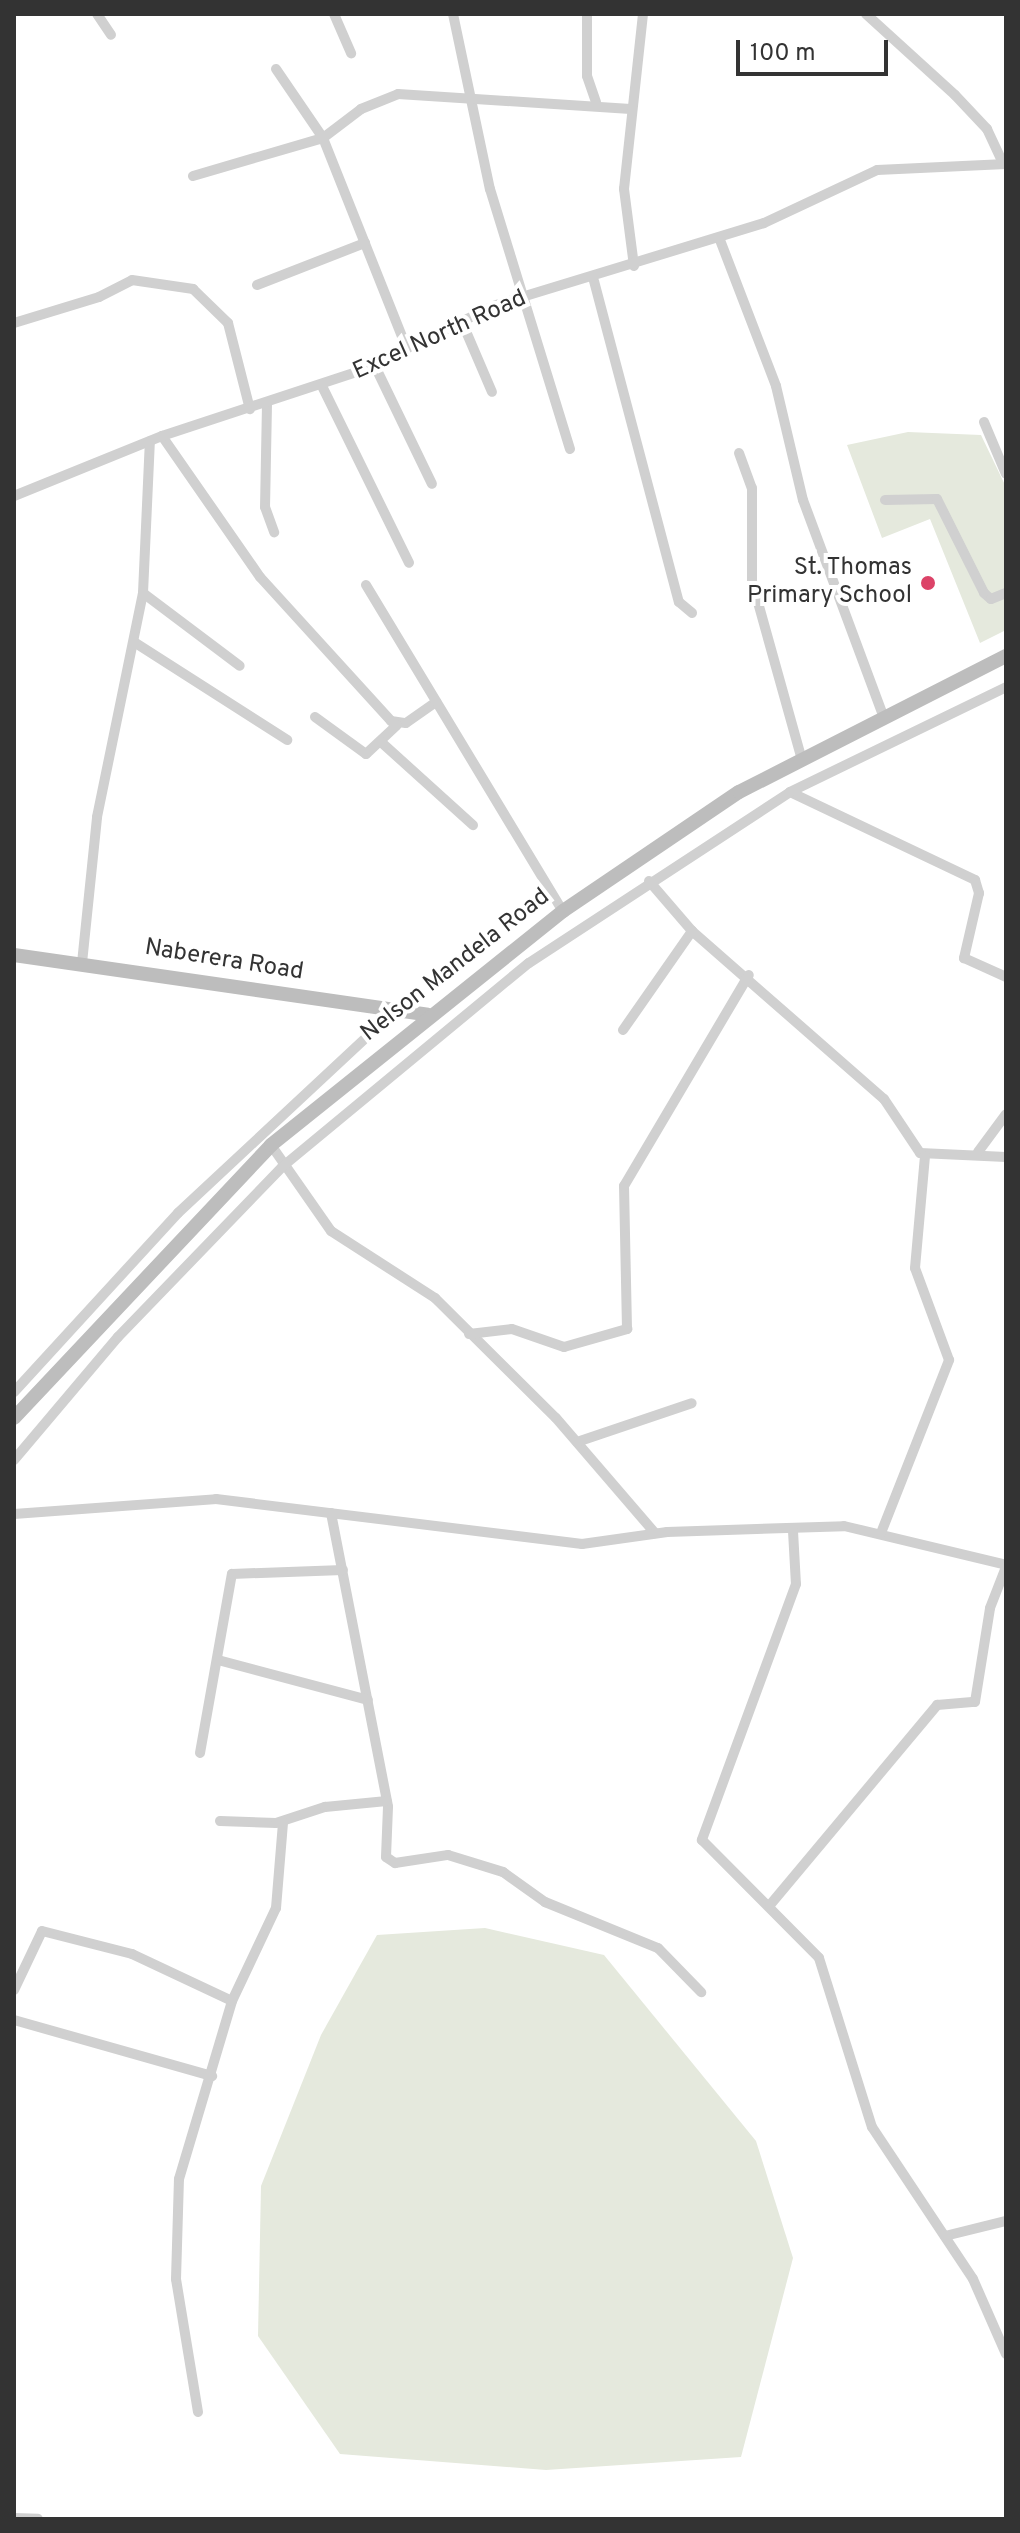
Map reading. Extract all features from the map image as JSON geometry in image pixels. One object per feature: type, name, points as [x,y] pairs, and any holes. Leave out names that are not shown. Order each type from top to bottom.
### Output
[{"type":"main road","name":"Nelson Mandela Road","points":[[14,1418],[271,1145],[428,1015],[563,911],[801,757],[1006,656]]},
{"type":"main road","name":"Naberera Road","points":[[14,955],[428,1015]]},
{"type":"street","points":[[97,14],[111,35]]},
{"type":"street","points":[[334,14],[351,53]]},
{"type":"street","points":[[453,14],[467,95],[521,297],[570,449]]},
{"type":"street","points":[[587,14],[587,76],[596,102]]},
{"type":"street","points":[[634,266],[624,189],[643,14]]},
{"type":"street","points":[[866,14],[976,118],[1005,164]]},
{"type":"street","points":[[276,69],[323,138],[407,349]]},
{"type":"street","points":[[193,176],[323,138],[389,96],[467,95],[596,102],[631,109]]},
{"type":"street","name":"Excel North Road","points":[[14,496],[162,436],[322,386],[521,297],[594,281],[720,240],[877,170],[1005,164]]},
{"type":"street","points":[[720,240],[778,393],[803,500],[883,715]]},
{"type":"street","points":[[257,285],[365,243]]},
{"type":"street","points":[[14,323],[132,280],[193,289],[228,323],[250,409]]},
{"type":"street","points":[[594,281],[679,602],[692,613]]},
{"type":"street","points":[[462,322],[492,392]]},
{"type":"street","points":[[374,364],[432,484]]},
{"type":"street","points":[[322,386],[409,563]]},
{"type":"street","points":[[267,404],[265,507],[274,532]]},
{"type":"street","points":[[984,422],[1006,474]]},
{"type":"street","points":[[162,436],[260,577],[397,725]]},
{"type":"street","points":[[82,963],[97,817],[143,593],[150,441]]},
{"type":"street","points":[[739,453],[752,488],[752,581],[801,757]]},
{"type":"street","points":[[885,500],[937,499],[984,593],[991,599],[1006,593]]},
{"type":"street","points":[[366,585],[563,911]]},
{"type":"street","points":[[143,593],[240,666]]},
{"type":"street","points":[[134,642],[287,740]]},
{"type":"street","points":[[14,1460],[118,1337],[282,1167],[529,963],[649,881],[790,792],[1006,687]]},
{"type":"street","points":[[315,717],[362,753],[381,742],[397,725],[436,702]]},
{"type":"street","points":[[381,742],[473,825]]},
{"type":"street","points":[[790,792],[975,880],[979,893],[964,958],[1006,977]]},
{"type":"street","points":[[649,881],[692,931],[749,975],[884,1099],[925,1156],[915,1268],[949,1360],[881,1533]]},
{"type":"street","points":[[623,1030],[692,931]]},
{"type":"street","points":[[469,1334],[512,1329],[564,1347],[627,1329],[624,1186],[749,975]]},
{"type":"street","points":[[14,1392],[178,1213],[396,1010]]},
{"type":"street","points":[[978,1152],[1006,1114]]},
{"type":"street","points":[[271,1145],[282,1167],[331,1231],[411,1279],[577,1442],[655,1533]]},
{"type":"street","points":[[925,1156],[978,1152],[1006,1157]]},
{"type":"street","points":[[577,1442],[692,1403]]},
{"type":"street","points":[[14,1514],[216,1499],[563,1543],[655,1533],[881,1533],[1006,1566],[988,1616],[975,1702],[937,1705],[770,1905]]},
{"type":"street","points":[[331,1513],[387,1801],[390,1862],[448,1855],[503,1872],[545,1902],[658,1948],[701,1992]]},
{"type":"street","points":[[793,1531],[798,1572],[787,1613],[702,1828],[705,1845],[770,1905],[819,1958],[872,2127],[945,2236],[1006,2354]]},
{"type":"street","points":[[200,1753],[235,1572],[343,1570]]},
{"type":"street","points":[[218,1660],[368,1700]]},
{"type":"street","points":[[220,1821],[283,1822],[325,1807],[387,1801]]},
{"type":"street","points":[[198,2412],[179,2314],[175,2216],[186,2143],[212,2076],[232,2001],[276,1908],[283,1822]]},
{"type":"street","points":[[14,1990],[42,1931],[132,1954],[232,2001]]},
{"type":"street","points":[[14,2020],[212,2076]]},
{"type":"street","points":[[945,2236],[1006,2221]]},
{"type":"street","points":[[14,2518],[38,2519]]},
{"type":"shaded area","points":[[908,432],[981,435],[1006,487],[1006,630],[980,643],[930,519],[882,538],[847,445]]},
{"type":"shaded area","points":[[485,1928],[604,1955],[756,2141],[793,2258],[741,2457],[546,2470],[340,2454],[258,2336],[261,2186],[321,2035],[377,1935]]},
{"type":"place","name":"St. Thomas Primary School","points":[[928,583]]}]
